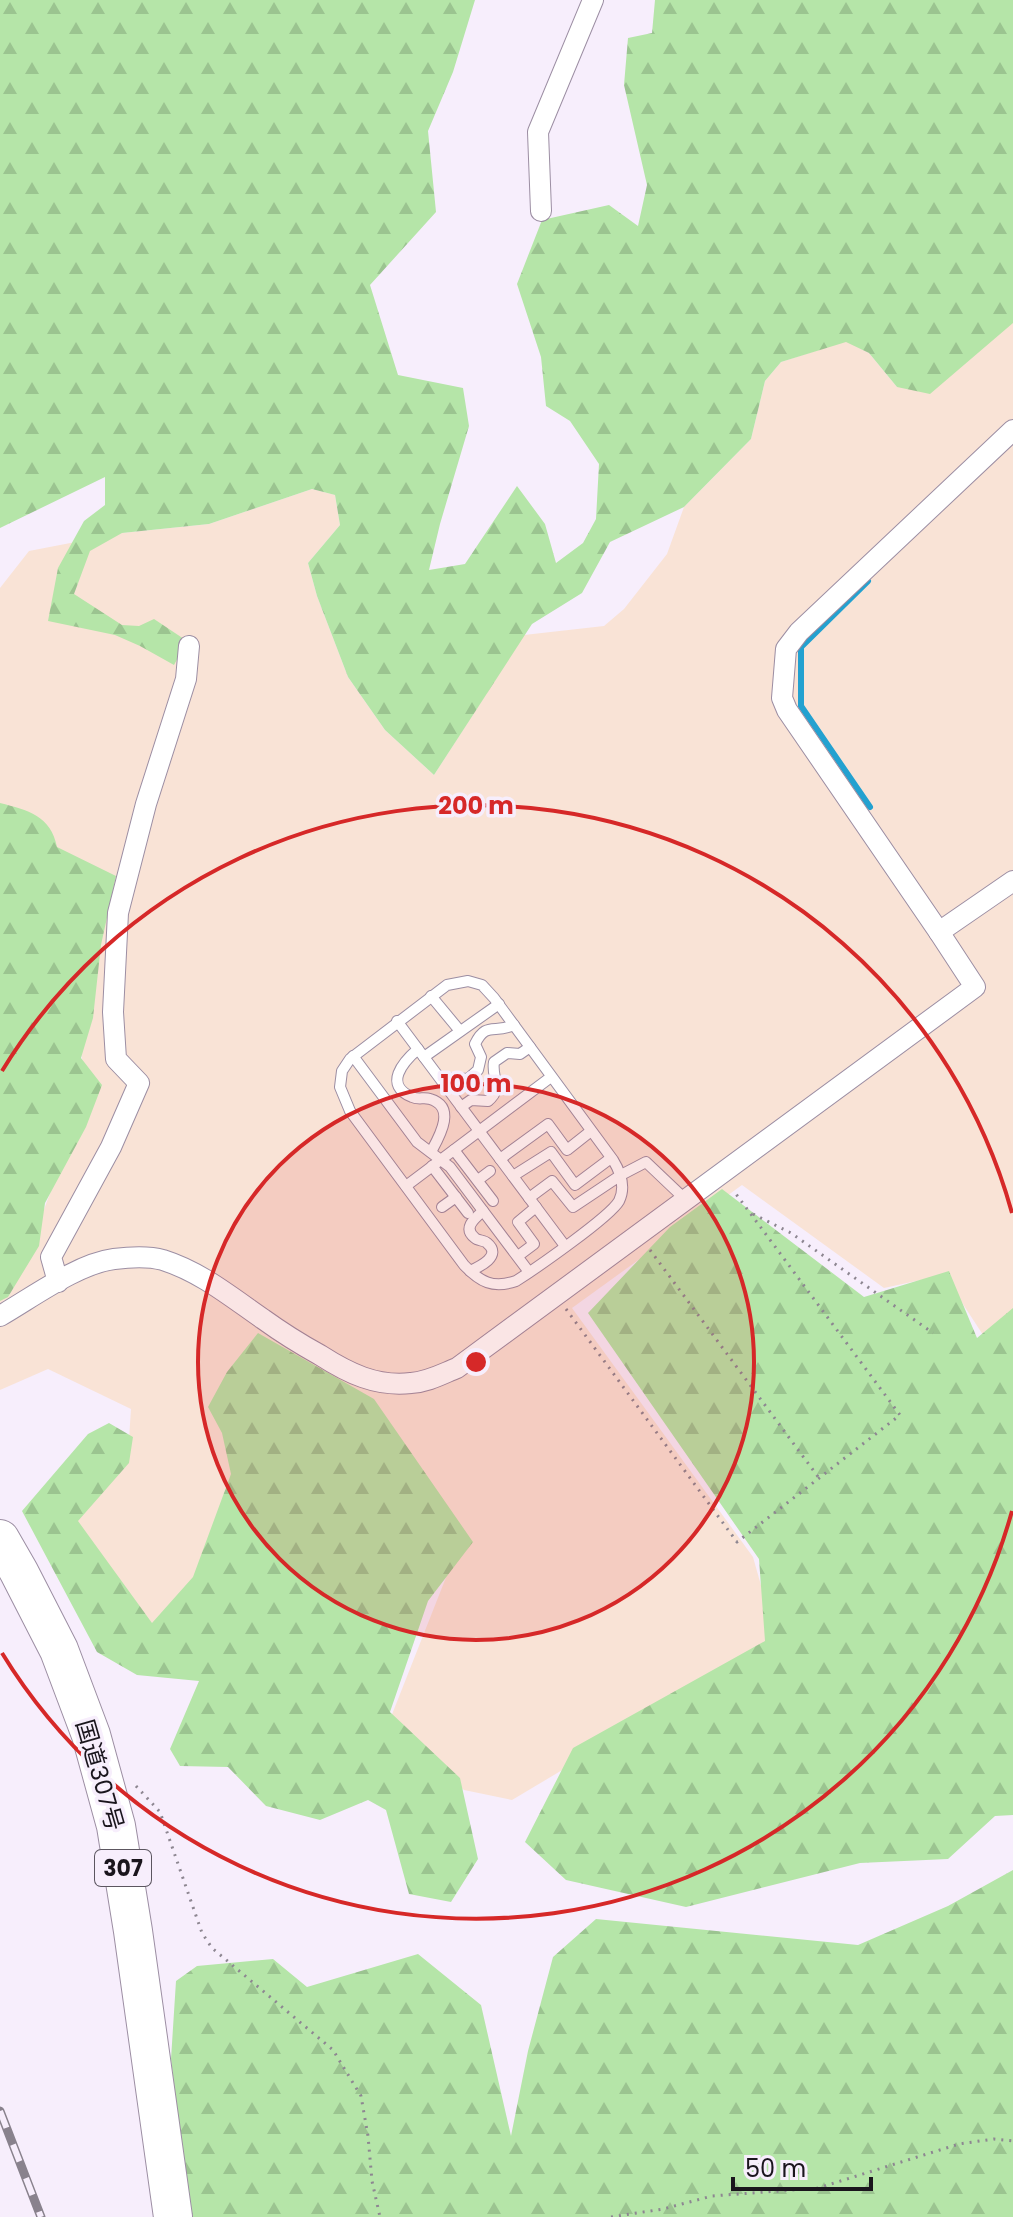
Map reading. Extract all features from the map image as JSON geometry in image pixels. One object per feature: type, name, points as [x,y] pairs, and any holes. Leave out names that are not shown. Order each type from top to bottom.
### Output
[{"type":"highway","name":"国道307号","points":[[0,1539],[59,1650],[91,1735],[116,1826],[173,2217]]},
{"type":"street","points":[[541,211],[538,132],[593,0]]},
{"type":"street","points":[[0,1316],[87,1266],[112,1259],[160,1259],[212,1283],[281,1332],[342,1369],[367,1380],[388,1383],[432,1379],[457,1368],[975,987],[787,710],[782,698],[786,649],[799,632],[1013,430]]},
{"type":"street","points":[[58,1282],[51,1257],[111,1147],[139,1083],[116,1059],[113,1012],[118,913],[146,804],[186,679],[189,646]]},
{"type":"street","points":[[939,932],[1013,881]]},
{"type":"lane","points":[[468,981],[488,989],[621,1175],[622,1192],[615,1207],[516,1281],[499,1286],[484,1282],[470,1271],[346,1104],[340,1087],[345,1064],[431,996],[454,982],[468,981]]},
{"type":"lane","points":[[431,996],[460,1031]]},
{"type":"lane","points":[[431,1152],[444,1129],[445,1114],[439,1104],[404,1093],[398,1085],[402,1063],[460,1031],[499,1004]]},
{"type":"lane","points":[[397,1021],[565,1246]]},
{"type":"lane","points":[[444,1083],[452,1078],[468,1079],[478,1070],[481,1057],[475,1044],[481,1032],[503,1030],[514,1025]]},
{"type":"lane","points":[[461,1107],[471,1100],[480,1102],[493,1098],[497,1085],[494,1062],[507,1053],[520,1054],[530,1047]]},
{"type":"lane","points":[[353,1056],[409,1133],[431,1152],[468,1213]]},
{"type":"lane","points":[[406,1186],[551,1077]]},
{"type":"lane","points":[[500,1159],[548,1124],[567,1150],[591,1131]]},
{"type":"lane","points":[[454,1150],[493,1201]]},
{"type":"lane","points":[[513,1176],[551,1152],[575,1185],[611,1158]]},
{"type":"lane","points":[[437,1162],[483,1211],[529,1272]]},
{"type":"lane","points":[[518,1256],[534,1244],[518,1222],[552,1181],[573,1207],[646,1162],[686,1200]]},
{"type":"lane","points":[[478,1180],[490,1171]]},
{"type":"lane","points":[[442,1207],[456,1197]]},
{"type":"lane","points":[[470,1271],[488,1262],[492,1255],[488,1243],[471,1233],[470,1225],[483,1211]]},
{"type":"path","points":[[555,1294],[737,1542],[900,1415],[721,1173]]},
{"type":"path","points":[[749,1213],[791,1233],[933,1333]]},
{"type":"path","points":[[638,1235],[819,1478]]},
{"type":"path","points":[[129,1778],[160,1812],[202,1933],[212,1948],[333,2050],[361,2096],[380,2217]]},
{"type":"path","points":[[611,2217],[663,2209],[712,2196],[818,2188],[959,2144],[994,2139],[1013,2141]]},
{"type":"shaded area","points":[[1013,311],[1013,1315],[985,1338],[944,1275],[884,1288],[742,1185],[572,1308],[753,1557],[777,1642],[512,1800],[464,1790],[389,1722],[458,1547],[247,1481],[203,1587],[153,1634],[72,1523],[128,1454],[131,1409],[48,1369],[0,1390],[0,1290],[26,1257],[88,1093],[78,1035],[0,812],[0,588],[29,551],[122,533],[209,524],[312,489],[335,495],[340,525],[308,563],[317,596],[348,677],[385,730],[434,775],[524,635],[604,626],[624,609],[667,554],[684,507],[751,439],[765,381],[781,362],[846,341],[869,353],[897,387]]},
{"type":"green space","points":[[0,0],[475,0],[453,72],[428,131],[436,212],[370,285],[398,375],[463,388],[469,426],[429,570],[465,564],[517,486],[545,524],[556,563],[583,543],[596,519],[599,464],[570,421],[546,406],[541,357],[517,284],[542,220],[609,205],[638,226],[647,185],[624,85],[628,38],[652,33],[655,0],[1013,0],[1013,323],[930,394],[897,387],[869,353],[846,342],[781,362],[765,381],[751,439],[684,507],[610,542],[582,593],[532,624],[434,775],[385,730],[348,677],[317,596],[308,563],[340,525],[335,495],[312,489],[209,524],[122,533],[90,551],[74,594],[122,625],[139,626],[154,619],[187,641],[174,665],[115,635],[48,621],[58,568],[84,521],[105,505],[105,477],[0,528]]},
{"type":"green space","points":[[0,803],[37,816],[50,828],[57,847],[116,876],[101,945],[93,1018],[81,1058],[102,1085],[86,1127],[45,1203],[39,1246],[8,1297],[0,1301]]},
{"type":"green space","points":[[722,1189],[864,1297],[949,1271],[977,1338],[1013,1308],[1013,1815],[995,1816],[948,1859],[860,1863],[686,1907],[566,1880],[525,1842],[573,1748],[765,1641],[759,1559],[588,1313],[670,1227]]},
{"type":"green space","points":[[258,1333],[374,1399],[473,1542],[428,1601],[390,1712],[460,1778],[478,1859],[451,1902],[409,1894],[386,1810],[368,1800],[320,1820],[266,1806],[228,1767],[180,1766],[170,1749],[199,1681],[137,1675],[97,1652],[22,1511],[88,1434],[109,1423],[133,1437],[129,1463],[78,1521],[152,1623],[193,1577],[231,1474],[222,1433],[208,1407],[227,1372]]},
{"type":"green space","points":[[1013,1870],[1013,2217],[190,2217],[171,2059],[176,1981],[197,1966],[273,1959],[307,1987],[418,1954],[481,2005],[511,2136],[528,2051],[553,1957],[596,1919],[858,1945],[948,1906]]},
{"type":"waterway","points":[[868,581],[801,647],[801,706],[870,807]]},
{"type":"railway","points":[[0,2111],[41,2217]]}]
